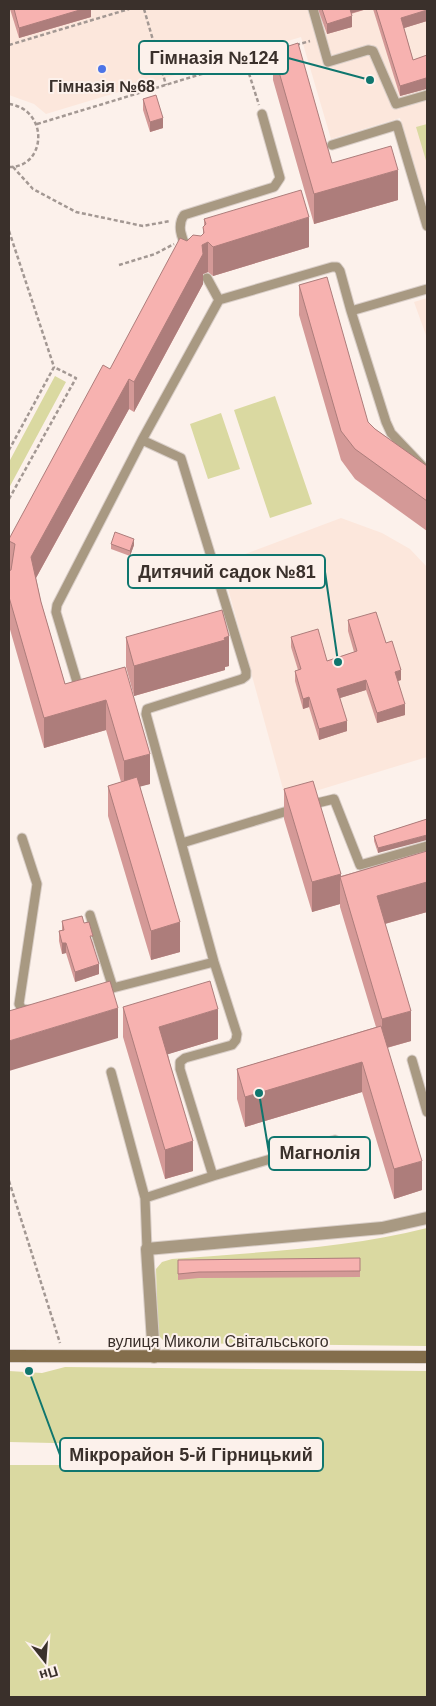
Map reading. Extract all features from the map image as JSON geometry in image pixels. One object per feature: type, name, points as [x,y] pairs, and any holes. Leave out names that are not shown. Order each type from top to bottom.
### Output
[{"type":"main road","name":"вулиця Миколи Світальського","points":[[9,1356],[427,1357]]},
{"type":"street","points":[[154,1357],[147,1249],[382,1228],[427,1218]]},
{"type":"lane","points":[[313,9],[328,62],[373,51],[396,104],[427,95]]},
{"type":"lane","points":[[192,254],[182,240],[181,220],[184,215],[274,187],[278,183],[280,178],[262,114]]},
{"type":"lane","points":[[332,145],[392,124],[397,125],[427,226]]},
{"type":"lane","points":[[81,695],[56,612],[57,605],[142,440],[219,300],[337,267],[340,271],[388,428],[427,471]]},
{"type":"lane","points":[[207,278],[219,300]]},
{"type":"lane","points":[[351,311],[427,289]]},
{"type":"lane","points":[[142,440],[182,458],[246,671],[246,676],[242,679],[147,709],[214,962],[237,1034],[236,1040],[232,1045],[185,1058],[180,1062],[180,1069],[213,1176]]},
{"type":"lane","points":[[182,843],[328,798],[334,799],[337,803],[360,865],[427,846]]},
{"type":"lane","points":[[22,838],[37,884],[19,1004],[22,1009],[28,1011],[37,1009]]},
{"type":"lane","points":[[90,915],[113,988]]},
{"type":"lane","points":[[94,993],[214,962]]},
{"type":"lane","points":[[412,1060],[427,1112]]},
{"type":"lane","points":[[111,1072],[145,1198],[147,1249]]},
{"type":"lane","points":[[145,1198],[335,1140]]},
{"type":"path","points":[[9,45],[129,9]]},
{"type":"path","points":[[144,9],[166,85]]},
{"type":"path","points":[[293,46],[321,38]]},
{"type":"path","points":[[37,124],[283,49]]},
{"type":"path","points":[[245,61],[262,114]]},
{"type":"path","points":[[9,104],[18,105],[30,112],[37,124],[39,138],[35,151],[26,161],[11,167],[33,189],[76,212],[142,226],[181,220]]},
{"type":"path","points":[[9,231],[54,367],[76,378],[9,499]]},
{"type":"path","points":[[119,265],[155,254],[182,240]]},
{"type":"path","points":[[9,450],[54,367]]},
{"type":"path","points":[[9,1181],[64,1356]]},
{"type":"shaded area","points":[[9,9],[427,9],[427,210],[400,118],[331,139],[301,37],[46,114],[34,104],[9,95]]},
{"type":"shaded area","points":[[427,124],[427,164],[416,127]]},
{"type":"shaded area","points":[[427,298],[427,338],[414,302]]},
{"type":"shaded area","points":[[55,376],[66,382],[9,488],[9,462]]},
{"type":"shaded area","points":[[275,396],[312,504],[270,518],[234,410]]},
{"type":"shaded area","points":[[221,413],[240,469],[208,479],[190,424]]},
{"type":"shaded area","points":[[341,518],[382,533],[410,549],[427,567],[427,757],[286,800],[221,563]]},
{"type":"shaded area","points":[[427,1228],[427,1346],[166,1343],[158,1335],[156,1269],[162,1262],[172,1259],[268,1252],[364,1241]]},
{"type":"shaded area","points":[[65,1367],[427,1371],[427,1697],[9,1697],[9,1465],[96,1465],[97,1444],[9,1442],[9,1371],[42,1373]]},
{"type":"building","points":[[14,9],[83,9],[19,28]]},
{"type":"building","points":[[322,9],[350,9],[352,16],[327,24]]},
{"type":"building","points":[[376,9],[427,9],[401,18],[413,60],[427,55],[427,79],[400,86]]},
{"type":"building","points":[[298,43],[332,163],[391,146],[398,170],[314,194],[273,51]]},
{"type":"building","points":[[156,95],[163,118],[150,122],[143,99]]},
{"type":"building","points":[[301,190],[309,217],[213,247],[208,242],[202,245],[203,254],[134,382],[129,379],[31,557],[41,602],[65,684],[125,667],[150,754],[124,761],[106,700],[44,718],[9,597],[9,571],[11,570],[15,544],[9,541],[9,539],[103,365],[110,369],[180,238],[187,241],[193,235],[201,236],[204,233],[203,227],[206,224],[204,219]]},
{"type":"building","points":[[327,277],[368,422],[427,466],[427,501],[355,449],[341,431],[299,285]]},
{"type":"building","points":[[115,532],[134,539],[130,551],[111,544]]},
{"type":"building","points":[[222,610],[229,636],[224,638],[225,640],[134,666],[126,637]]},
{"type":"building","points":[[376,612],[386,643],[392,641],[401,670],[395,672],[405,704],[377,713],[366,680],[337,689],[347,721],[319,729],[309,697],[303,699],[295,671],[301,669],[291,637],[318,629],[327,661],[357,651],[348,620]]},
{"type":"building","points":[[137,777],[180,922],[151,931],[108,786]]},
{"type":"building","points":[[313,781],[341,874],[312,882],[284,789]]},
{"type":"building","points":[[427,819],[427,835],[378,848],[374,836]]},
{"type":"building","points":[[427,851],[427,882],[377,896],[411,1011],[382,1019],[340,877]]},
{"type":"building","points":[[82,916],[84,923],[89,922],[93,936],[90,936],[99,964],[75,972],[66,943],[62,943],[59,931],[64,930],[62,921]]},
{"type":"building","points":[[110,981],[118,1008],[9,1041],[9,1011]]},
{"type":"building","points":[[210,981],[218,1009],[159,1027],[193,1141],[165,1150],[123,1007]]},
{"type":"building","points":[[381,1026],[422,1161],[394,1169],[362,1062],[245,1097],[237,1069]]},
{"type":"building","points":[[360,1258],[360,1271],[199,1272],[178,1274],[178,1260]]},
{"type":"place","name":"Гімназія №68","points":[[102,69]]},
{"type":"place","name":"Гімназія №124","points":[[370,80]]},
{"type":"place","name":"Дитячий садок №81","points":[[338,662]]},
{"type":"place","name":"Магнолія","points":[[259,1093]]},
{"type":"place","name":"Мiкрорайон 5-й Гiрницький","points":[[29,1371]]}]
